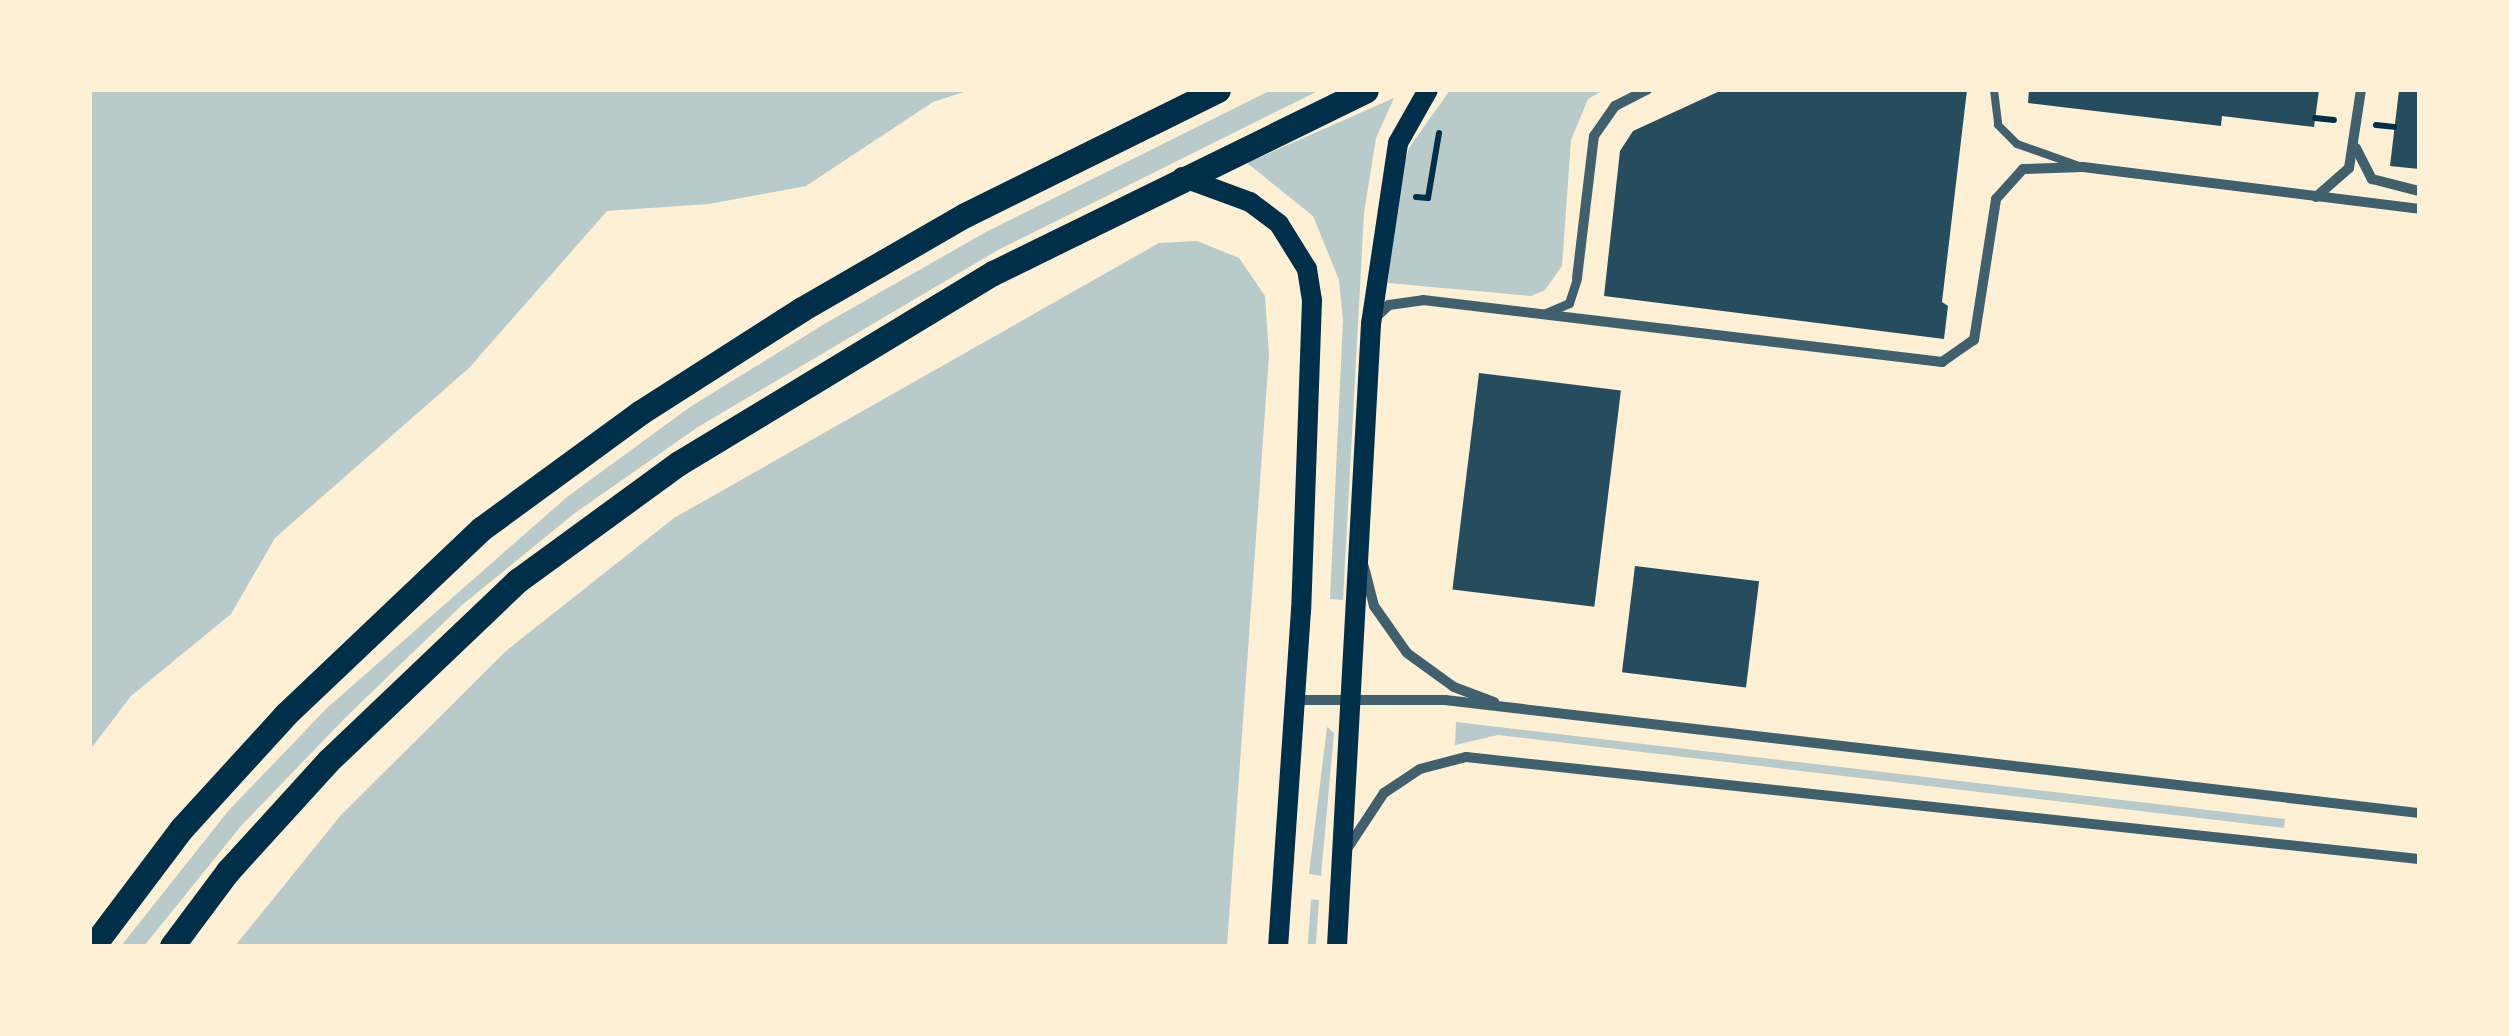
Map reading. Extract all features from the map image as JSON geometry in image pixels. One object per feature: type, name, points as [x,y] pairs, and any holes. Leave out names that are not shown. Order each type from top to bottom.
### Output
[{"type":"main road","points":[[93,946],[182,828],[286,714],[482,529],[642,412],[802,309],[964,216],[1218,90]]},
{"type":"main road","points":[[172,946],[228,871],[328,761],[517,581],[679,463],[828,367],[992,273],[1366,90]]},
{"type":"main road","points":[[1337,946],[1370,324],[1389,196],[1406,118],[1428,90]]},
{"type":"main road","points":[[1182,177],[1250,202],[1294,241],[1307,270],[1312,319],[1278,946]]},
{"type":"street","points":[[1538,315],[1569,302],[1576,278],[1594,136],[1615,106],[1647,90]]},
{"type":"street","points":[[2316,197],[2340,181],[2355,142],[2361,90]]},
{"type":"street","points":[[2355,142],[2372,179],[2419,191]]},
{"type":"street","points":[[1370,324],[1389,305],[1423,300],[1942,362],[1974,340],[1988,230],[2005,184],[2040,164],[2419,210]]},
{"type":"street","points":[[1359,550],[1374,606],[1407,654],[1454,687],[1509,708]]},
{"type":"street","points":[[1293,700],[1509,708],[2419,813]]},
{"type":"street","points":[[1341,866],[1357,826],[1384,793],[1420,769],[1466,756],[2419,860]]},
{"type":"lane","points":[[1994,90],[1998,125],[2017,144],[2083,167]]},
{"type":"path","points":[[1389,196],[1428,198],[1442,124]]},
{"type":"shaded area","points":[[90,90],[970,90],[933,102],[806,186],[709,204],[607,211],[469,368],[275,538],[231,614],[131,696],[90,750]]},
{"type":"shaded area","points":[[1271,90],[1320,90],[998,250],[698,427],[575,513],[462,605],[344,719],[241,826],[144,946],[121,946],[229,810],[327,708],[567,497],[690,407],[826,323],[986,232]]},
{"type":"shaded area","points":[[1450,90],[1604,90],[1588,99],[1571,140],[1562,266],[1545,290],[1531,296],[1388,283],[1397,188],[1409,148]]},
{"type":"shaded area","points":[[1394,98],[1376,138],[1364,213],[1343,600],[1330,599],[1343,320],[1339,280],[1313,216],[1247,163]]},
{"type":"shaded area","points":[[1197,241],[1239,258],[1265,296],[1269,355],[1227,946],[235,946],[341,815],[507,650],[674,518],[1159,243]]},
{"type":"shaded area","points":[[1456,722],[2285,819],[2284,828],[1498,735],[1455,745]]},
{"type":"shaded area","points":[[1327,727],[1334,733],[1321,876],[1309,874]]},
{"type":"shaded area","points":[[1311,899],[1319,900],[1316,946],[1308,945]]},
{"type":"building","points":[[1722,90],[1967,90],[1942,302],[1948,306],[1944,339],[1604,296],[1620,151],[1633,131]]},
{"type":"building","points":[[2029,90],[2319,90],[2314,127],[2222,116],[2221,126],[2028,103]]},
{"type":"building","points":[[2399,90],[2419,90],[2419,169],[2390,166]]},
{"type":"building","points":[[1479,373],[1621,390],[1594,607],[1452,589]]},
{"type":"building","points":[[1635,566],[1759,581],[1746,687],[1622,672]]}]
